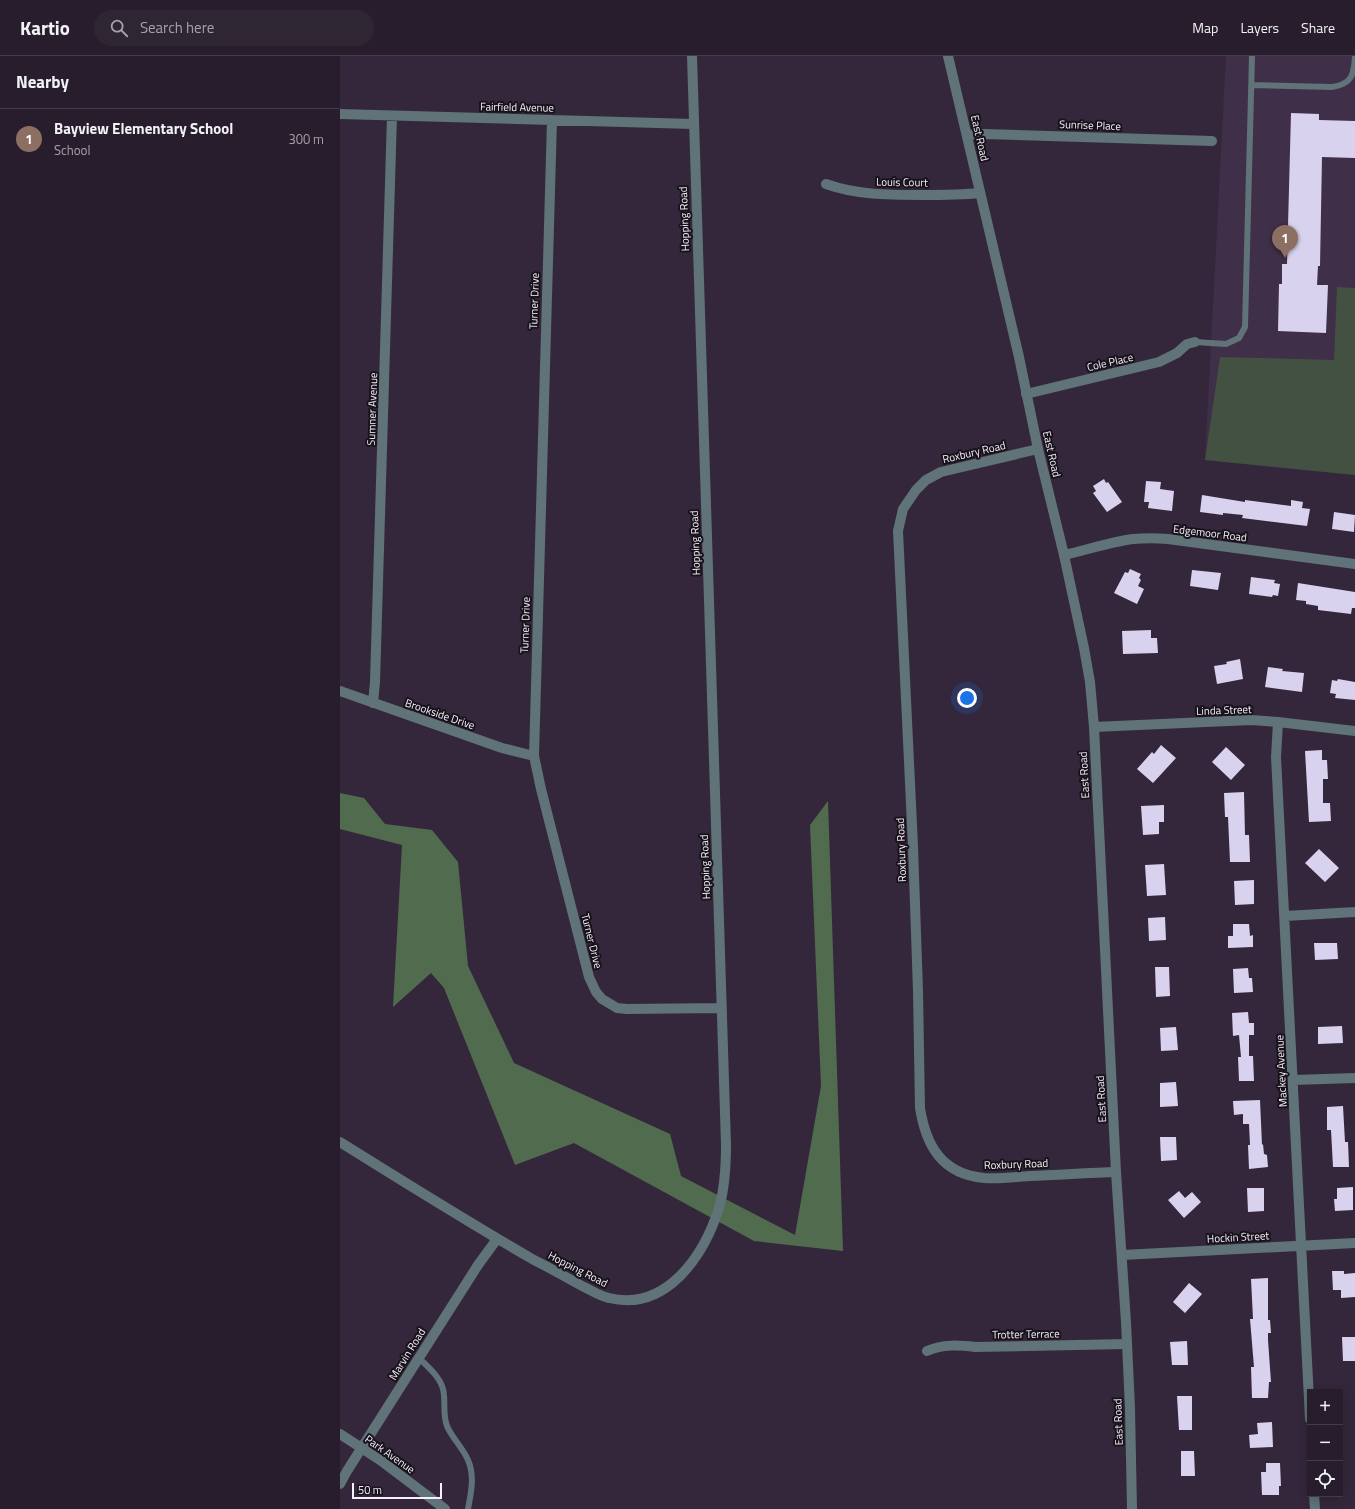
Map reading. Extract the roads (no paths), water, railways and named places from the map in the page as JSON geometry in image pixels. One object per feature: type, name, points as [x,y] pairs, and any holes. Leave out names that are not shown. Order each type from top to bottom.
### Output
[{"type":"street","name":"Hopping Road","points":[[340,1142],[498,1239],[567,1278],[598,1294],[610,1298],[623,1300],[640,1299],[667,1288],[681,1275],[702,1248],[719,1207],[724,1187],[726,1145],[692,56]]},
{"type":"street","name":"East Road","points":[[948,56],[1019,357],[1038,449],[1064,555],[1090,682],[1094,727],[1116,1172],[1127,1344],[1132,1509]]},
{"type":"street","name":"Fairfield Avenue","points":[[340,114],[693,124]]},
{"type":"street","name":"Sumner Avenue","points":[[373,703],[380,551],[392,116]]},
{"type":"street","name":"Turner Drive","points":[[552,120],[534,756],[541,789],[589,976],[596,992],[610,1005],[627,1010],[721,1008]]},
{"type":"street","name":"Sunrise Place","points":[[967,135],[1212,141]]},
{"type":"street","name":"Louis Court","points":[[826,184],[851,192],[890,195],[962,195],[980,193]]},
{"type":"street","name":"Cole Place","points":[[1026,394],[1159,362],[1177,353],[1187,344],[1195,342]]},
{"type":"street","name":"Roxbury Road","points":[[1038,449],[941,472],[926,480],[916,490],[906,503],[900,516],[898,530],[914,854],[920,1108],[923,1127],[937,1155],[948,1165],[962,1173],[986,1178],[1116,1172]]},
{"type":"street","name":"Edgemoor Road","points":[[1064,555],[1133,539],[1147,538],[1168,539],[1355,564]]},
{"type":"street","name":"Brookside Drive","points":[[340,691],[502,748],[534,756]]},
{"type":"street","name":"Linda Street","points":[[1094,727],[1251,720],[1355,731]]},
{"type":"street","name":"Mackey Avenue","points":[[1278,722],[1276,757],[1308,1389]]},
{"type":"street","points":[[1285,916],[1355,912]]},
{"type":"street","points":[[1293,1080],[1355,1078]]},
{"type":"street","name":"Marvin Road","points":[[340,1484],[478,1265],[498,1239]]},
{"type":"street","name":"Hockin Street","points":[[1122,1256],[1355,1243]]},
{"type":"street","name":"Trotter Terrace","points":[[927,1351],[937,1347],[959,1345],[975,1347],[1127,1344]]},
{"type":"street","name":"Park Avenue","points":[[340,1434],[380,1460],[445,1509]]},
{"type":"street","points":[[1314,1497],[1315,1509]]},
{"type":"lane","points":[[1195,342],[1226,344],[1239,338],[1245,327],[1252,56]]},
{"type":"lane","points":[[1252,85],[1339,86],[1352,78],[1355,56]]},
{"type":"lane","points":[[419,1358],[434,1373],[443,1387],[444,1415],[447,1426],[456,1443],[468,1460],[473,1483],[468,1509]]},
{"type":"place","name":"Bayview Elementary School","points":[[1285,258]]}]
